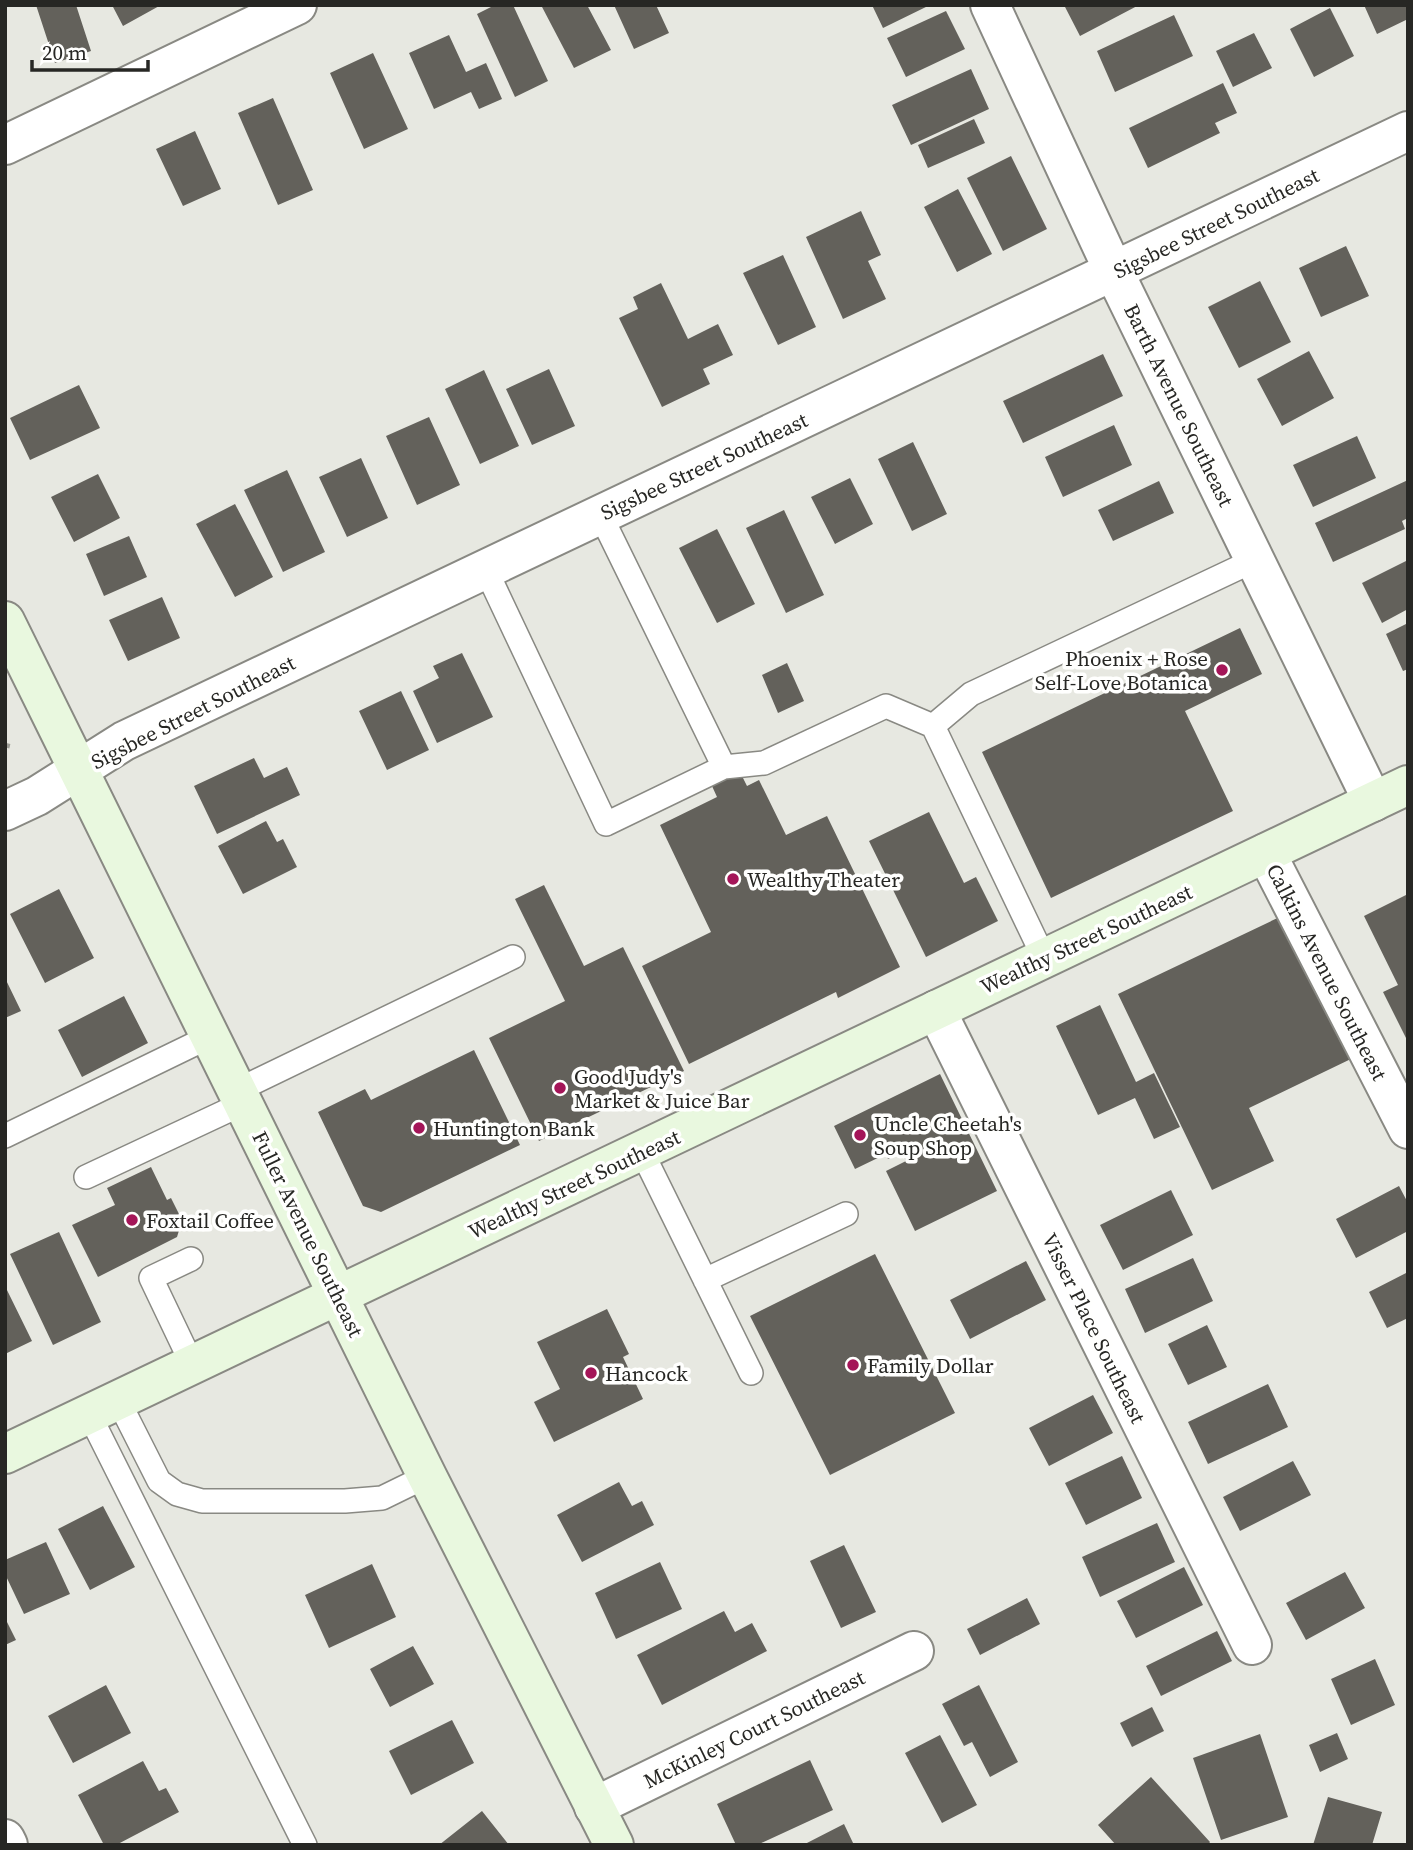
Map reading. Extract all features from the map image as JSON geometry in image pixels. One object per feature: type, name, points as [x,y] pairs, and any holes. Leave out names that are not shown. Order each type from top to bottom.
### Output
[{"type":"main road","name":"Fuller Avenue Southeast","points":[[5,621],[427,1476],[614,1845]]},
{"type":"main road","name":"Wealthy Street Southeast","points":[[5,1454],[1408,785]]},
{"type":"street","points":[[5,145],[297,5]]},
{"type":"street","name":"Barth Avenue Southeast","points":[[990,5],[1114,272],[1373,802]]},
{"type":"street","name":"Sigsbee Street Southeast","points":[[5,811],[37,796],[124,741],[1408,131]]},
{"type":"street","name":"Calkins Avenue Southeast","points":[[1266,853],[1408,1129]]},
{"type":"street","name":"Visser Place Southeast","points":[[936,1010],[1252,1645]]},
{"type":"street","name":"McKinley Court Southeast","points":[[594,1807],[914,1651]]},
{"type":"street","points":[[5,1839],[8,1845]]},
{"type":"lane","points":[[600,514],[724,767]]},
{"type":"lane","points":[[933,726],[971,694],[1255,560]]},
{"type":"lane","points":[[486,570],[606,824],[724,767],[764,763],[886,706],[933,726],[1044,958]]},
{"type":"lane","points":[[86,1177],[513,957]]},
{"type":"lane","points":[[5,1136],[211,1035]]},
{"type":"lane","points":[[642,1152],[751,1373]]},
{"type":"lane","points":[[705,1280],[846,1214]]},
{"type":"lane","points":[[191,1259],[151,1278],[192,1364]]},
{"type":"lane","points":[[103,1407],[159,1480],[177,1494],[202,1502],[345,1502],[382,1498],[427,1476]]},
{"type":"lane","points":[[103,1407],[305,1845]]},
{"type":"path","points":[[5,745],[13,747]]},
{"type":"building","points":[[36,5],[76,5],[91,51],[55,63]]},
{"type":"building","points":[[112,5],[161,5],[123,26]]},
{"type":"building","points":[[495,5],[513,5],[548,81],[515,97],[477,14]]},
{"type":"building","points":[[541,5],[587,5],[611,50],[574,68]]},
{"type":"building","points":[[614,5],[656,5],[669,33],[634,49]]},
{"type":"building","points":[[872,5],[930,5],[883,28]]},
{"type":"building","points":[[1064,5],[1139,5],[1080,36]]},
{"type":"building","points":[[1364,5],[1408,5],[1408,19],[1377,34]]},
{"type":"building","points":[[1330,8],[1354,56],[1314,77],[1290,29]]},
{"type":"building","points":[[946,11],[965,49],[906,77],[887,38]]},
{"type":"building","points":[[1174,15],[1193,56],[1115,92],[1097,51]]},
{"type":"building","points":[[1254,33],[1272,68],[1233,87],[1216,51]]},
{"type":"building","points":[[449,35],[466,72],[486,63],[502,99],[479,109],[471,92],[434,109],[409,53]]},
{"type":"building","points":[[373,53],[408,129],[364,149],[330,73]]},
{"type":"building","points":[[971,69],[989,109],[911,145],[892,105]]},
{"type":"building","points":[[1223,83],[1237,113],[1215,123],[1220,133],[1148,168],[1129,128]]},
{"type":"building","points":[[273,98],[313,190],[278,205],[238,113]]},
{"type":"building","points":[[974,119],[985,143],[928,168],[918,145]]},
{"type":"building","points":[[195,131],[221,189],[183,206],[156,149]]},
{"type":"building","points":[[1011,156],[1047,229],[1003,251],[967,178]]},
{"type":"building","points":[[958,189],[992,254],[957,272],[924,207]]},
{"type":"building","points":[[861,211],[881,255],[868,261],[886,299],[843,319],[806,237]]},
{"type":"building","points":[[1346,246],[1369,296],[1321,317],[1299,268]]},
{"type":"building","points":[[783,255],[816,327],[778,345],[743,273]]},
{"type":"building","points":[[1260,281],[1291,342],[1239,368],[1208,307]]},
{"type":"building","points":[[661,283],[688,339],[718,324],[733,355],[703,369],[710,384],[662,407],[619,318],[638,309],[633,297]]},
{"type":"building","points":[[1309,351],[1334,398],[1282,426],[1257,379]]},
{"type":"building","points":[[1103,354],[1123,396],[1023,443],[1003,401]]},
{"type":"building","points":[[549,369],[575,426],[532,445],[506,389]]},
{"type":"building","points":[[484,370],[519,446],[480,464],[445,389]]},
{"type":"building","points":[[79,385],[100,428],[30,460],[10,418]]},
{"type":"building","points":[[429,417],[460,485],[417,505],[386,436]]},
{"type":"building","points":[[1114,425],[1132,465],[1063,497],[1045,457]]},
{"type":"building","points":[[1357,436],[1376,478],[1313,507],[1293,465]]},
{"type":"building","points":[[913,442],[947,514],[912,531],[878,459]]},
{"type":"building","points":[[361,458],[388,518],[347,537],[319,477]]},
{"type":"building","points":[[287,470],[325,552],[283,572],[244,490]]},
{"type":"building","points":[[98,474],[120,518],[74,542],[51,497]]},
{"type":"building","points":[[850,478],[873,524],[835,544],[811,497]]},
{"type":"building","points":[[1408,480],[1408,518],[1402,521],[1405,529],[1333,562],[1315,523]]},
{"type":"building","points":[[1159,481],[1174,513],[1113,541],[1098,510]]},
{"type":"building","points":[[235,504],[273,577],[235,597],[196,524]]},
{"type":"building","points":[[784,510],[824,595],[786,613],[746,528]]},
{"type":"building","points":[[717,529],[755,604],[717,623],[679,548]]},
{"type":"building","points":[[129,536],[147,577],[104,596],[86,554]]},
{"type":"building","points":[[1408,560],[1408,609],[1382,623],[1362,583]]},
{"type":"building","points":[[162,597],[180,638],[128,661],[109,620]]},
{"type":"building","points":[[1408,623],[1408,669],[1403,671],[1386,634]]},
{"type":"building","points":[[1240,628],[1262,674],[1185,711],[1233,811],[1051,898],[982,752]]},
{"type":"building","points":[[462,653],[493,717],[437,743],[413,691],[439,678],[433,666]]},
{"type":"building","points":[[787,663],[804,701],[778,713],[762,675]]},
{"type":"building","points":[[401,691],[429,750],[387,770],[359,711]]},
{"type":"building","points":[[254,758],[264,778],[287,767],[300,795],[217,834],[194,786]]},
{"type":"building","points":[[740,772],[747,786],[759,780],[786,835],[827,816],[900,967],[838,998],[836,992],[689,1064],[642,966],[711,932],[660,825],[717,797],[712,786]]},
{"type":"building","points":[[929,812],[964,883],[976,877],[998,921],[926,957],[869,841]]},
{"type":"building","points":[[266,821],[277,842],[283,839],[297,867],[243,894],[218,846]]},
{"type":"building","points":[[544,885],[584,966],[623,947],[684,1071],[539,1141],[489,1038],[565,1001],[515,899]]},
{"type":"building","points":[[59,889],[94,958],[45,983],[10,914]]},
{"type":"building","points":[[1408,894],[1408,1042],[1383,992],[1398,985],[1364,916]]},
{"type":"building","points":[[1286,914],[1355,1057],[1249,1108],[1274,1161],[1212,1190],[1118,994]]},
{"type":"building","points":[[5,978],[21,1011],[5,1018]]},
{"type":"building","points":[[124,996],[148,1043],[82,1077],[58,1030]]},
{"type":"building","points":[[1100,1005],[1136,1082],[1154,1073],[1180,1127],[1154,1139],[1135,1098],[1098,1115],[1056,1026]]},
{"type":"building","name":"Huntington Bank","points":[[474,1050],[520,1145],[381,1212],[363,1206],[318,1112],[365,1089],[371,1100]]},
{"type":"building","points":[[940,1074],[997,1191],[915,1231],[886,1171],[906,1161],[902,1153],[888,1159],[886,1154],[855,1169],[834,1126]]},
{"type":"building","name":"Foxtail Coffee","points":[[151,1167],[167,1200],[171,1198],[180,1216],[181,1224],[177,1237],[98,1277],[72,1225],[115,1205],[107,1188]]},
{"type":"building","points":[[1399,1186],[1408,1203],[1408,1231],[1356,1258],[1336,1219]]},
{"type":"building","points":[[1171,1190],[1193,1235],[1123,1270],[1100,1225]]},
{"type":"building","points":[[59,1232],[101,1322],[53,1345],[10,1254]]},
{"type":"building","name":"Family Dollar","points":[[875,1254],[955,1413],[830,1475],[750,1316]]},
{"type":"building","points":[[1193,1258],[1213,1301],[1145,1333],[1125,1289]]},
{"type":"building","points":[[1026,1261],[1046,1300],[970,1339],[950,1300]]},
{"type":"building","points":[[1408,1272],[1408,1318],[1387,1328],[1369,1292]]},
{"type":"building","points":[[5,1286],[32,1341],[5,1354]]},
{"type":"building","name":"Hancock","points":[[607,1309],[629,1354],[623,1357],[643,1399],[554,1442],[534,1402],[560,1389],[537,1342]]},
{"type":"building","points":[[1207,1325],[1227,1367],[1188,1385],[1168,1344]]},
{"type":"building","points":[[1268,1384],[1288,1427],[1208,1464],[1188,1422]]},
{"type":"building","points":[[1093,1395],[1113,1433],[1049,1466],[1029,1428]]},
{"type":"building","points":[[1122,1456],[1142,1498],[1086,1525],[1065,1483]]},
{"type":"building","points":[[1293,1461],[1311,1495],[1240,1531],[1223,1497]]},
{"type":"building","points":[[619,1482],[632,1506],[642,1501],[654,1525],[582,1562],[557,1515]]},
{"type":"building","points":[[103,1506],[135,1567],[90,1590],[58,1529]]},
{"type":"building","points":[[1157,1523],[1175,1562],[1100,1597],[1082,1557]]},
{"type":"building","points":[[46,1542],[70,1594],[24,1614],[5,1574],[5,1560]]},
{"type":"building","points":[[844,1545],[876,1612],[841,1628],[810,1561]]},
{"type":"building","points":[[660,1562],[682,1609],[616,1639],[595,1593]]},
{"type":"building","points":[[372,1564],[396,1617],[329,1648],[305,1595]]},
{"type":"building","points":[[1184,1567],[1203,1605],[1136,1638],[1117,1601]]},
{"type":"building","points":[[1345,1572],[1365,1608],[1306,1640],[1286,1603]]},
{"type":"building","points":[[1027,1598],[1040,1624],[980,1655],[967,1629]]},
{"type":"building","points":[[724,1611],[735,1632],[752,1623],[767,1651],[662,1705],[637,1655]]},
{"type":"building","points":[[5,1618],[16,1640],[5,1645]]},
{"type":"building","points":[[1217,1631],[1232,1661],[1161,1696],[1146,1666]]},
{"type":"building","points":[[413,1646],[434,1684],[390,1707],[370,1669]]},
{"type":"building","points":[[1375,1659],[1395,1705],[1351,1725],[1331,1679]]},
{"type":"building","points":[[106,1685],[131,1733],[73,1763],[48,1716]]},
{"type":"building","points":[[979,1685],[1018,1762],[990,1777],[972,1742],[964,1746],[942,1704]]},
{"type":"building","points":[[1152,1707],[1164,1731],[1132,1747],[1120,1723]]},
{"type":"building","points":[[452,1720],[474,1763],[411,1795],[389,1751]]},
{"type":"building","points":[[1337,1733],[1348,1759],[1320,1772],[1309,1745]]},
{"type":"building","points":[[1260,1734],[1288,1817],[1221,1840],[1193,1758]]},
{"type":"building","points":[[940,1735],[977,1805],[942,1823],[905,1753]]},
{"type":"building","points":[[810,1760],[833,1810],[757,1845],[736,1845],[717,1804]]},
{"type":"building","points":[[143,1761],[159,1791],[166,1788],[179,1812],[116,1845],[104,1845],[78,1795]]},
{"type":"building","points":[[1151,1777],[1210,1842],[1208,1845],[1116,1845],[1098,1825]]},
{"type":"building","points":[[1328,1797],[1382,1812],[1372,1845],[1313,1845]]},
{"type":"building","points":[[482,1811],[509,1845],[439,1845]]},
{"type":"building","points":[[844,1824],[854,1845],[803,1845]]},
{"type":"place","name":"Phoenix + Rose Self-Love Botanica","points":[[1222,670]]},
{"type":"place","name":"Wealthy Theater","points":[[733,879]]},
{"type":"place","name":"Good Judy's Market & Juice Bar","points":[[560,1088]]},
{"type":"place","name":"Huntington Bank","points":[[419,1128]]},
{"type":"place","name":"Uncle Cheetah's Soup Shop","points":[[860,1135]]},
{"type":"place","name":"Foxtail Coffee","points":[[132,1220]]},
{"type":"place","name":"Family Dollar","points":[[853,1365]]},
{"type":"place","name":"Hancock","points":[[591,1373]]}]
